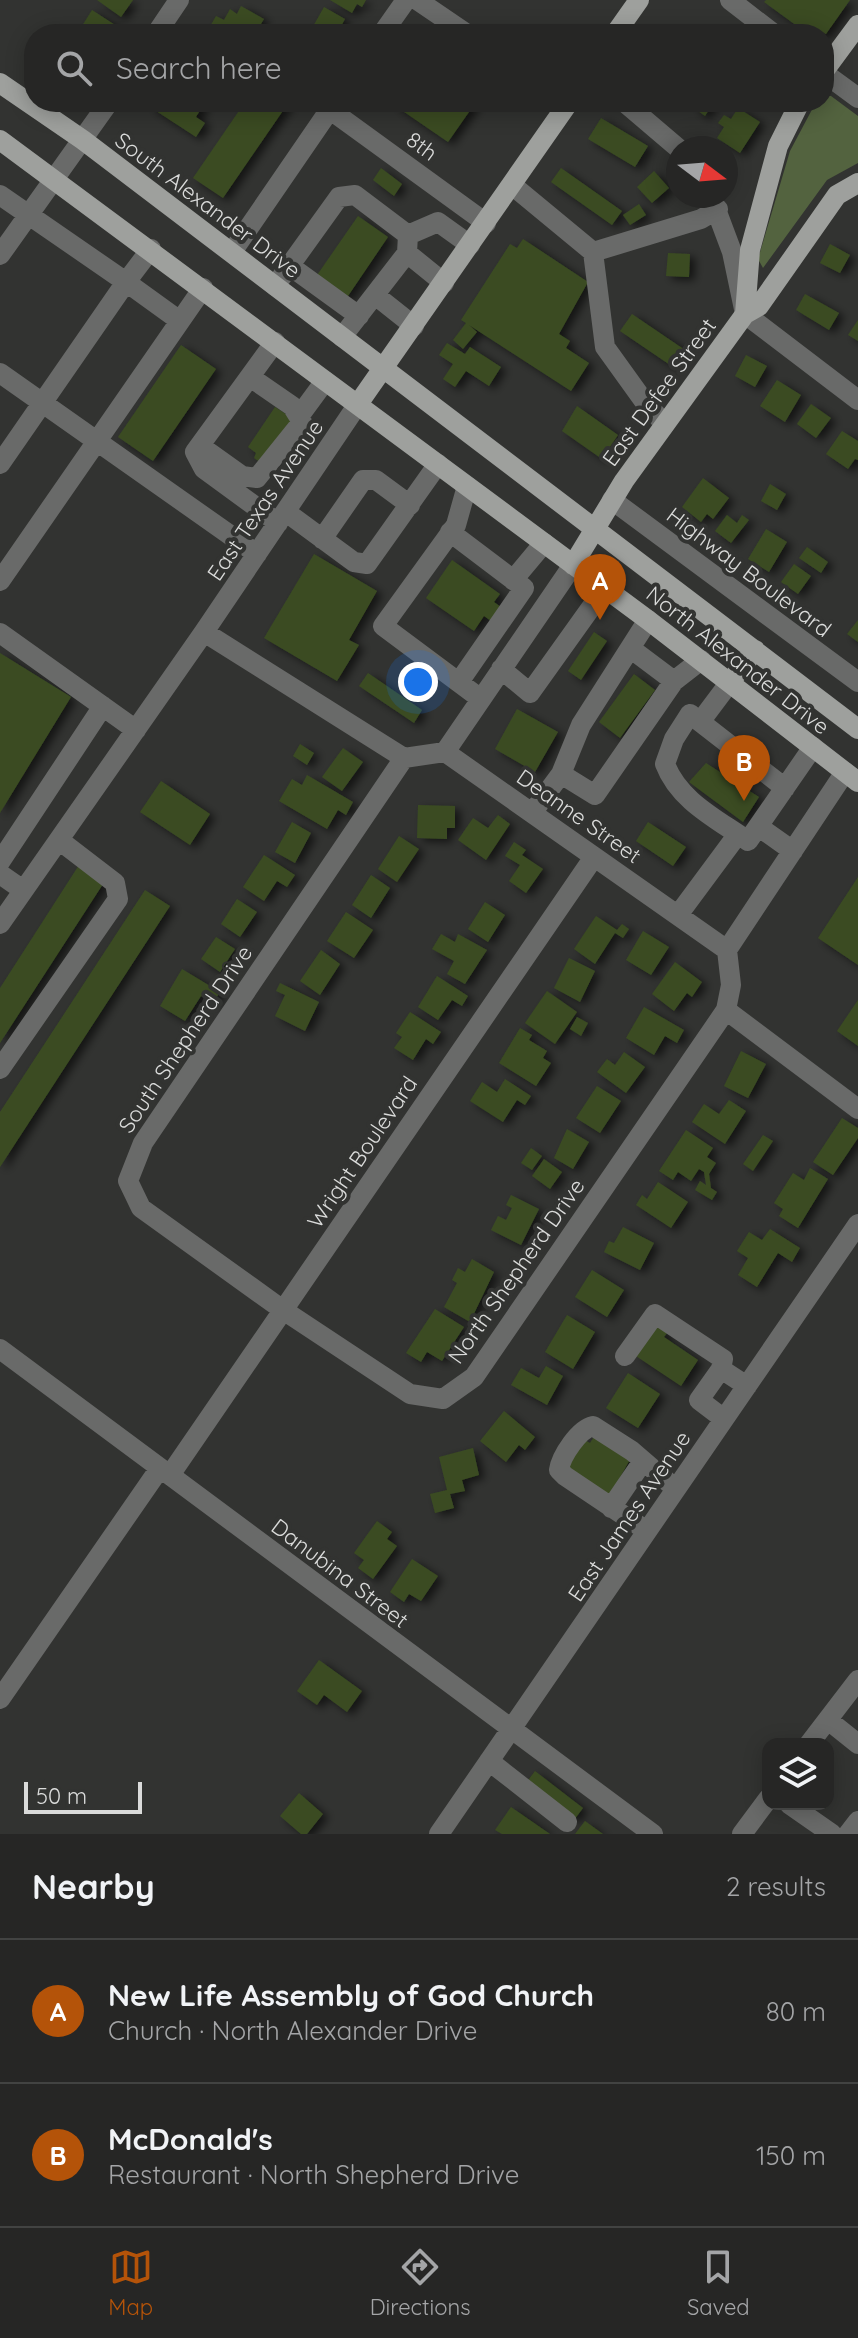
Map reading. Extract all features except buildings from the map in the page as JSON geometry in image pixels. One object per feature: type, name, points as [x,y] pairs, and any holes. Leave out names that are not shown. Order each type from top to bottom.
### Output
[{"type":"main road","points":[[622,24],[639,0]]},
{"type":"main road","points":[[834,58],[858,25]]},
{"type":"main road","name":"South Alexander Drive","points":[[0,83],[24,99]]},
{"type":"main road","name":"South Alexander Drive","points":[[42,112],[232,252],[383,369]]},
{"type":"main road","name":"East Texas Avenue","points":[[358,404],[561,112]]},
{"type":"main road","name":"East Defee Street","points":[[573,565],[612,500],[745,314],[750,250],[778,146],[795,112]]},
{"type":"main road","points":[[0,140],[358,404]]},
{"type":"main road","points":[[745,314],[759,306],[837,195],[858,183]]},
{"type":"main road","name":"North Alexander Drive","points":[[383,369],[593,529],[644,563],[858,729]]},
{"type":"main road","name":"North Alexander Drive","points":[[358,404],[701,660],[756,706],[851,777]]},
{"type":"main road","points":[[730,682],[755,650]]},
{"type":"street","points":[[163,24],[179,0]]},
{"type":"street","points":[[389,24],[406,0]]},
{"type":"street","points":[[417,0],[452,24]]},
{"type":"street","points":[[730,0],[761,24]]},
{"type":"street","points":[[834,80],[858,98]]},
{"type":"street","points":[[0,255],[102,112]]},
{"type":"street","points":[[232,252],[328,112]]},
{"type":"street","name":"8th","points":[[340,112],[486,223]]},
{"type":"street","points":[[636,112],[666,138]]},
{"type":"street","points":[[512,185],[593,252],[605,347],[646,404],[665,424]]},
{"type":"street","points":[[275,286],[339,197],[346,194],[355,195],[444,283]]},
{"type":"street","points":[[0,195],[180,321]]},
{"type":"street","points":[[593,252],[701,219],[709,208]]},
{"type":"street","points":[[716,208],[732,252],[745,314],[858,400]]},
{"type":"street","points":[[342,337],[375,295],[407,244],[438,222],[470,245]]},
{"type":"street","points":[[0,464],[151,249]]},
{"type":"street","points":[[290,266],[359,316]]},
{"type":"street","points":[[0,581],[203,288]]},
{"type":"street","points":[[375,295],[414,326]]},
{"type":"street","points":[[275,342],[195,452],[204,469],[322,539],[354,562],[367,564],[438,464]]},
{"type":"street","points":[[0,373],[98,439],[257,554]]},
{"type":"street","points":[[200,446],[242,476],[257,478],[302,422],[300,415],[250,377]]},
{"type":"street","points":[[300,415],[325,381]]},
{"type":"street","name":"East Texas Avenue","points":[[0,924],[204,632],[358,404]]},
{"type":"street","points":[[322,539],[363,480],[376,480],[410,505]]},
{"type":"street","points":[[467,486],[450,532],[383,626],[481,699]]},
{"type":"street","name":"Highway Boulevard","points":[[612,500],[858,682]]},
{"type":"street","points":[[450,532],[524,588],[459,682]]},
{"type":"street","points":[[513,580],[544,543]]},
{"type":"street","points":[[204,632],[404,758],[445,752],[573,565]]},
{"type":"street","points":[[501,669],[530,693],[605,588]]},
{"type":"street","points":[[532,813],[561,774],[581,725],[648,620]]},
{"type":"street","points":[[0,633],[136,730]]},
{"type":"street","points":[[630,648],[674,681]]},
{"type":"street","points":[[561,774],[595,795],[674,681],[701,660]]},
{"type":"street","points":[[700,722],[730,682]]},
{"type":"street","points":[[0,862],[103,706]]},
{"type":"street","points":[[785,788],[690,714],[674,739],[665,764],[671,782],[688,799],[748,841],[759,827],[813,747]]},
{"type":"street","name":"Deanne Street","points":[[445,752],[727,950]]},
{"type":"street","name":"South Shepherd Drive","points":[[283,1310],[141,1208],[128,1181],[143,1143],[404,758]]},
{"type":"street","points":[[851,777],[793,851],[727,950],[731,985],[726,1010],[858,1109]]},
{"type":"street","points":[[759,827],[793,851]]},
{"type":"street","points":[[678,915],[738,834]]},
{"type":"street","points":[[0,1069],[118,899],[115,883],[59,840]]},
{"type":"street","name":"Wright Boulevard","points":[[0,1699],[283,1310],[594,857]]},
{"type":"street","points":[[0,874],[23,890]]},
{"type":"street","name":"North Shepherd Drive","points":[[283,1310],[410,1394],[443,1399],[460,1390],[474,1377],[726,1010]]},
{"type":"street","name":"East James Avenue","points":[[439,1834],[858,1224]]},
{"type":"street","points":[[625,1356],[655,1314],[723,1359],[721,1369],[699,1400],[724,1419]]},
{"type":"street","name":"Danubina Street","points":[[0,1349],[653,1834]]},
{"type":"street","points":[[721,1369],[747,1386]]},
{"type":"street","points":[[647,1531],[561,1473],[560,1463],[590,1426],[643,1461],[676,1489]]},
{"type":"street","points":[[611,1508],[643,1461]]},
{"type":"street","points":[[814,1738],[858,1680]]},
{"type":"street","points":[[828,1720],[858,1744]]},
{"type":"street","points":[[489,1761],[567,1822]]},
{"type":"street","points":[[742,1834],[762,1807]]},
{"type":"street","points":[[798,1810],[832,1834]]},
{"type":"street","points":[[848,1834],[858,1821]]},
{"type":"green space","points":[[834,98],[858,116],[858,163],[827,180],[763,268],[758,259],[790,151],[811,112],[834,112]]},
{"type":"place","name":"New Life Assembly of God Church","points":[[600,620]]},
{"type":"place","name":"McDonald's","points":[[744,801]]}]
